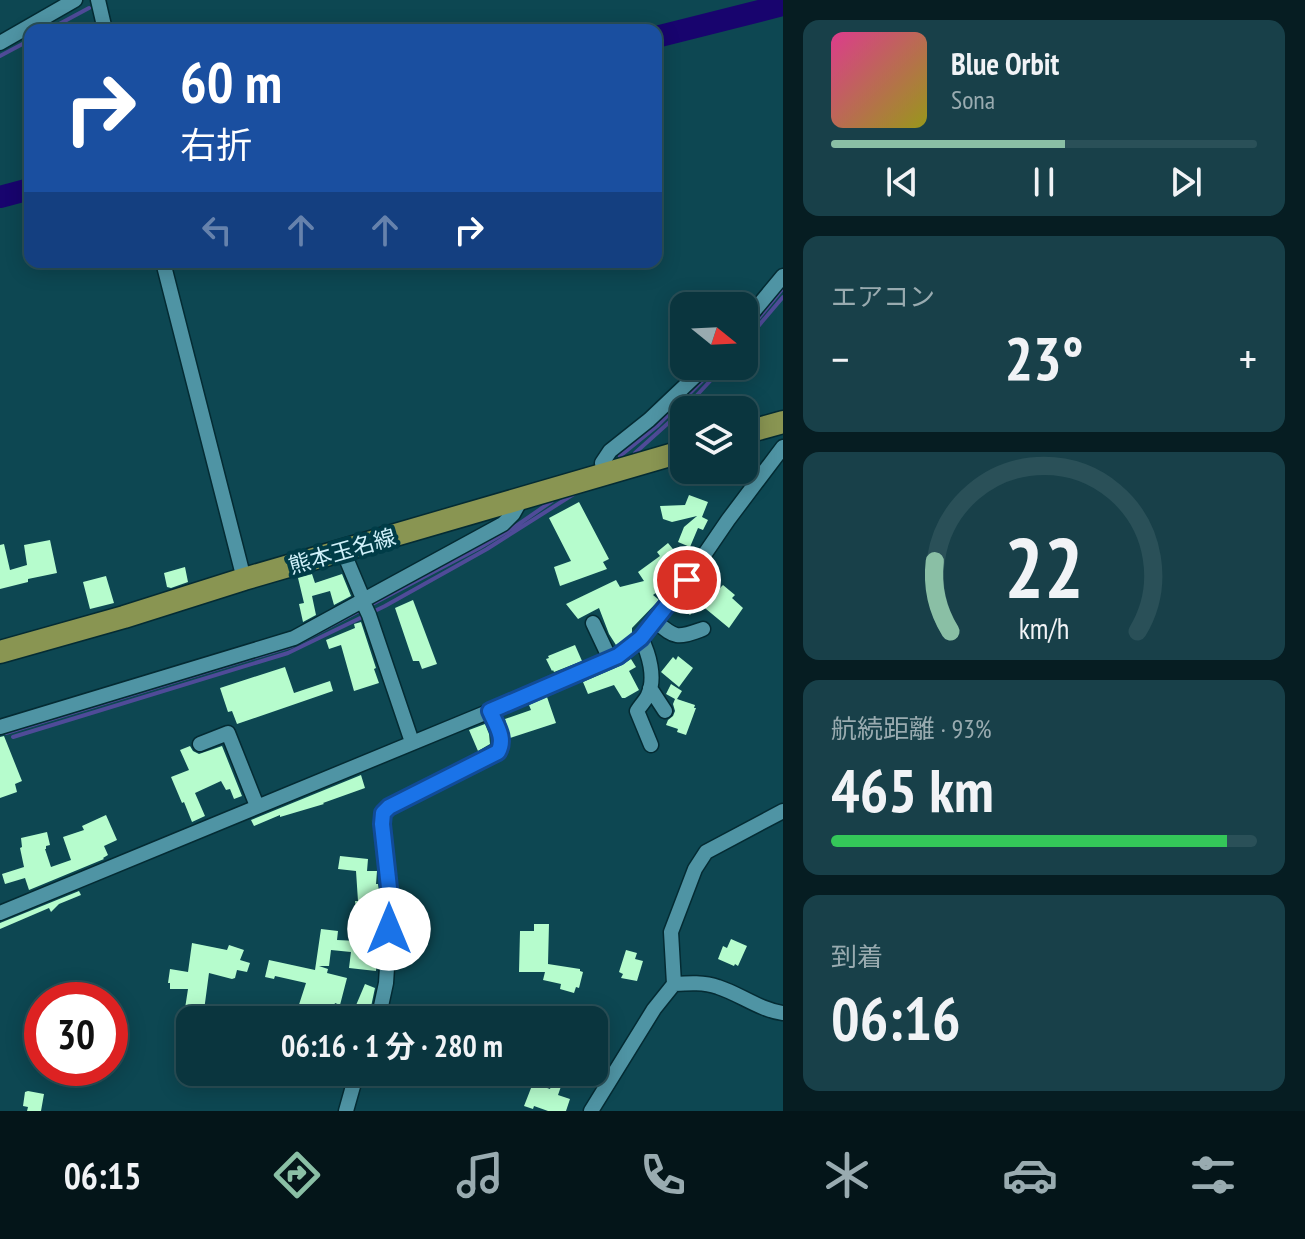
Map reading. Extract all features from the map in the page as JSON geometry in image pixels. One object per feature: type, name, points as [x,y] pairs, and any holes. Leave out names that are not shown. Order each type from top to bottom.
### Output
[{"type":"main road","points":[[758,429],[783,422]]},
{"type":"main road","name":"熊本玉名線","points":[[0,652],[670,455]]},
{"type":"street","points":[[33,24],[75,0]]},
{"type":"street","points":[[98,0],[104,24]]},
{"type":"street","points":[[0,43],[24,29]]},
{"type":"street","points":[[165,268],[244,579]]},
{"type":"street","points":[[758,306],[783,276]]},
{"type":"street","points":[[604,474],[602,463],[610,451],[691,380]]},
{"type":"street","points":[[0,913],[618,656],[656,622],[783,447]]},
{"type":"street","points":[[0,726],[294,638],[365,606],[503,524],[522,498]]},
{"type":"street","points":[[343,551],[412,742]]},
{"type":"street","points":[[656,622],[680,637],[703,629]]},
{"type":"street","points":[[593,623],[610,659]]},
{"type":"street","points":[[641,638],[648,652],[651,674],[649,694],[637,711],[651,745]]},
{"type":"street","points":[[650,688],[665,711]]},
{"type":"street","points":[[381,1006],[386,983],[391,906],[383,813],[389,807],[498,752],[502,737],[490,711]]},
{"type":"street","points":[[200,744],[228,733],[257,806]]},
{"type":"street","points":[[591,1111],[654,1009],[674,984],[671,932],[700,860],[706,852],[783,811]]},
{"type":"street","points":[[674,984],[696,982],[718,987],[773,1012],[783,1013]]},
{"type":"street","points":[[346,1111],[353,1086]]},
{"type":"building","points":[[689,495],[708,502],[702,517],[708,520],[703,530],[698,528],[690,547],[678,542],[684,527],[697,516],[672,522],[663,519],[660,506],[685,505]]},
{"type":"building","points":[[579,502],[609,559],[603,562],[607,569],[560,586],[554,567],[571,561],[549,518]]},
{"type":"building","points":[[50,540],[57,573],[0,589],[0,545],[4,544],[10,570],[27,565],[24,545]]},
{"type":"building","points":[[668,543],[681,559],[674,565],[680,573],[653,595],[659,600],[632,628],[632,634],[616,645],[599,608],[578,619],[566,604],[616,580],[620,587],[644,581],[638,572],[660,556],[657,552]]},
{"type":"building","points":[[185,567],[188,582],[167,587],[164,573]]},
{"type":"building","points":[[312,574],[315,583],[342,574],[351,596],[334,605],[330,591],[312,596],[316,615],[303,622],[299,604],[304,603],[298,578]]},
{"type":"building","points":[[106,576],[114,603],[90,609],[83,582]]},
{"type":"building","points":[[705,576],[735,595],[732,598],[743,608],[729,628],[700,604],[690,615],[681,608],[695,585]]},
{"type":"building","points":[[413,600],[437,664],[422,669],[419,661],[413,661],[395,608]]},
{"type":"building","points":[[361,622],[379,683],[354,691],[341,645],[329,649],[326,640],[355,628],[354,624]]},
{"type":"building","points":[[575,645],[582,661],[552,671],[546,659],[548,656]]},
{"type":"building","points":[[678,656],[693,668],[679,687],[661,672],[673,657],[676,660]]},
{"type":"building","points":[[631,659],[636,667],[629,671],[639,690],[622,698],[614,685],[588,694],[583,682]]},
{"type":"building","points":[[285,667],[294,693],[330,681],[333,691],[237,724],[232,711],[228,712],[220,688]]},
{"type":"building","points":[[671,684],[682,691],[677,699],[696,708],[686,735],[666,725],[675,711],[675,699],[666,694]]},
{"type":"building","points":[[547,697],[556,723],[510,738],[505,719],[531,710],[529,705]]},
{"type":"building","points":[[485,724],[490,744],[478,751],[469,730]]},
{"type":"building","points":[[4,736],[22,781],[15,784],[17,792],[0,798],[0,737]]},
{"type":"building","points":[[190,746],[199,754],[222,746],[242,796],[234,799],[230,789],[226,790],[221,781],[195,793],[205,816],[192,822],[171,777],[189,770],[180,750]]},
{"type":"building","points":[[361,775],[365,788],[254,826],[251,820]]},
{"type":"building","points":[[106,815],[117,840],[104,846],[108,855],[104,859],[29,890],[25,878],[5,884],[2,874],[24,867],[21,838],[47,832],[50,845],[45,849],[51,867],[71,860],[63,837],[84,830],[82,826]]},
{"type":"building","points":[[340,856],[368,859],[367,871],[377,871],[380,921],[371,921],[370,914],[360,915],[359,910],[356,911],[356,871],[338,869]]},
{"type":"building","points":[[79,891],[81,895],[59,904],[51,912],[49,908],[0,929],[0,923]]},
{"type":"building","points":[[534,924],[549,924],[548,964],[583,972],[579,988],[576,987],[574,993],[560,989],[561,984],[543,980],[545,972],[519,972],[520,931],[534,931]]},
{"type":"building","points":[[321,929],[338,931],[337,940],[378,942],[376,971],[349,968],[351,952],[331,950],[329,966],[319,966],[328,969],[327,973],[347,978],[340,1005],[299,1006],[306,983],[275,976],[274,979],[265,977],[269,960],[315,970]]},
{"type":"building","points":[[731,939],[747,946],[738,966],[718,959],[723,946],[727,948]]},
{"type":"building","points":[[192,943],[227,950],[229,945],[244,950],[240,960],[250,963],[247,972],[237,970],[232,979],[209,973],[205,1006],[185,1006],[188,989],[170,989],[170,969],[188,972]]},
{"type":"building","points":[[626,950],[637,953],[635,959],[643,961],[637,981],[621,978],[623,974],[619,972]]},
{"type":"building","points":[[365,984],[375,988],[371,1006],[356,1006]]},
{"type":"building","points":[[532,1086],[550,1089],[551,1086],[561,1086],[558,1095],[570,1099],[566,1111],[524,1106]]},
{"type":"building","points":[[25,1092],[44,1094],[41,1111],[27,1111],[28,1107],[23,1106]]},
{"type":"waterway","points":[[662,35],[783,5]]},
{"type":"waterway","points":[[59,24],[89,8]]},
{"type":"waterway","points":[[0,56],[24,43]]},
{"type":"waterway","points":[[0,197],[24,191]]},
{"type":"waterway","points":[[758,319],[783,288]]},
{"type":"waterway","points":[[758,326],[783,297]]},
{"type":"waterway","points":[[620,456],[657,426],[703,380]]},
{"type":"waterway","points":[[635,453],[711,380]]},
{"type":"waterway","points":[[13,737],[288,653],[385,606],[487,549],[577,492]]},
{"type":"waterway","points":[[300,642],[479,548],[552,501]]},
{"type":"waterway","points":[[6,733],[292,646]]},
{"type":"route","points":[[389,929],[391,906],[383,813],[389,807],[498,752],[502,737],[490,711],[618,656],[639,641],[687,580]]}]
